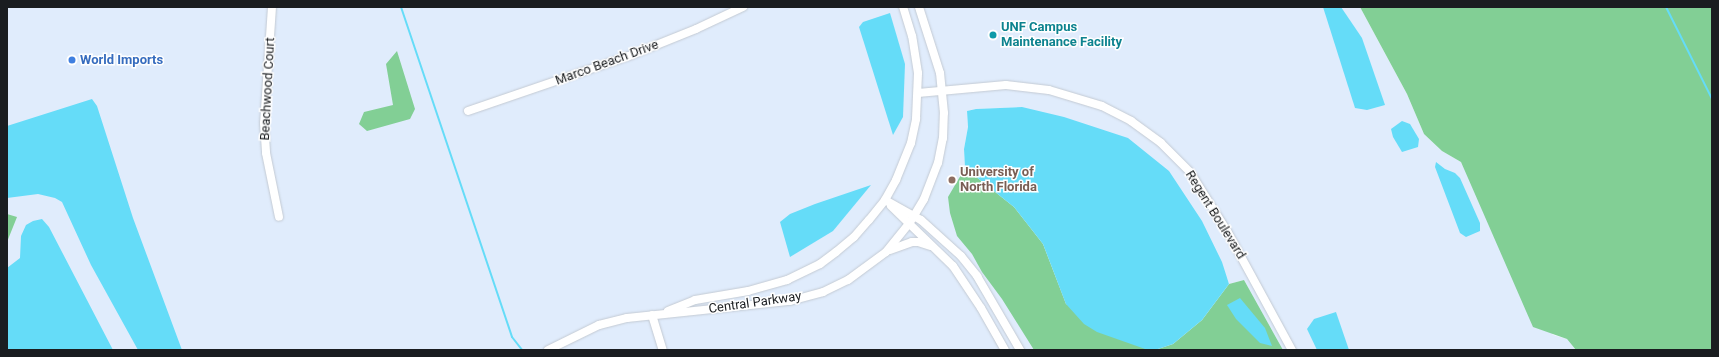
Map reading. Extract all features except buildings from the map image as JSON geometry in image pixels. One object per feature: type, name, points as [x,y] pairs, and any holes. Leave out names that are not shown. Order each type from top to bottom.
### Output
[{"type":"street","name":"Beachwood Court","points":[[272,7],[264,123],[266,153],[280,217]]},
{"type":"street","name":"Marco Beach Drive","points":[[468,111],[629,56],[696,29],[743,7]]},
{"type":"street","name":"Central Parkway","points":[[656,315],[695,300],[762,288],[804,272],[836,252],[854,237],[885,200],[902,168],[911,143],[916,119],[918,93],[916,54],[903,7]]},
{"type":"street","name":"Central Parkway","points":[[548,350],[599,325],[627,318],[790,301],[823,292],[848,280],[886,252],[915,216],[924,198],[938,163],[943,138],[943,92],[935,56],[919,7]]},
{"type":"street","name":"Regent Boulevard","points":[[918,93],[943,92],[1006,85],[1049,90],[1102,106],[1131,121],[1161,144],[1190,172],[1227,231],[1292,350]]},
{"type":"street","points":[[885,200],[915,216],[948,242],[977,276],[1020,350]]},
{"type":"street","points":[[885,200],[953,266],[964,281],[1005,350]]},
{"type":"street","points":[[886,252],[912,242],[918,242],[934,248]]},
{"type":"street","points":[[656,315],[663,350]]},
{"type":"shaded area","points":[[7,7],[1360,7],[1407,94],[1424,134],[1442,151],[1461,162],[1553,335],[1567,339],[1576,350],[1283,350],[1244,280],[1229,284],[1227,278],[1022,107],[976,109],[967,111],[968,127],[964,149],[965,168],[959,177],[1121,350],[7,350]]},
{"type":"green space","points":[[1360,7],[1712,7],[1712,350],[1576,350],[1567,339],[1533,327],[1461,162],[1442,151],[1424,134],[1407,94]]},
{"type":"green space","points":[[397,51],[415,109],[410,119],[367,131],[359,124],[364,112],[393,105],[386,64]]},
{"type":"green space","points":[[965,168],[1014,207],[1043,244],[1066,304],[1148,350],[1034,350],[1002,299],[982,272],[972,254],[957,236],[950,213],[948,197]]},
{"type":"green space","points":[[7,214],[17,217],[7,242]]},
{"type":"green space","points":[[1244,280],[1283,350],[1155,350],[1173,344],[1202,320],[1229,284]]},
{"type":"water","points":[[1323,7],[1341,7],[1362,38],[1385,105],[1367,110],[1355,108]]},
{"type":"water","points":[[890,13],[905,64],[903,117],[893,135],[859,27],[863,22]]},
{"type":"water","points":[[92,99],[97,106],[133,218],[182,350],[138,350],[91,265],[62,202],[55,198],[38,194],[7,198],[7,126]]},
{"type":"water","points":[[1022,107],[1064,117],[1128,138],[1169,171],[1202,221],[1222,262],[1229,284],[1202,320],[1173,344],[1155,350],[1148,350],[1097,332],[1084,324],[1066,304],[1043,244],[1014,207],[965,168],[964,149],[968,127],[967,111],[976,109]]},
{"type":"water","points":[[1402,121],[1410,124],[1419,139],[1418,147],[1402,152],[1393,137],[1391,129]]},
{"type":"water","points":[[1436,162],[1445,169],[1455,173],[1460,178],[1480,223],[1480,231],[1466,237],[1460,233],[1435,167]]},
{"type":"water","points":[[871,185],[833,231],[790,257],[780,222],[790,214]]},
{"type":"water","points":[[42,219],[49,227],[113,350],[7,350],[7,268],[20,258],[21,236],[26,225],[33,221]]},
{"type":"water","points":[[1240,298],[1265,328],[1272,346],[1260,343],[1236,319],[1227,305]]},
{"type":"water","points":[[1336,312],[1349,350],[1317,350],[1307,329],[1314,319]]},
{"type":"waterway","points":[[401,7],[512,337],[522,350]]},
{"type":"waterway","points":[[1666,7],[1712,99]]},
{"type":"place","name":"UNF Campus Maintenance Facility","points":[[993,35]]},
{"type":"place","name":"World Imports","points":[[72,60]]},
{"type":"place","name":"University of North Florida","points":[[952,180]]}]
